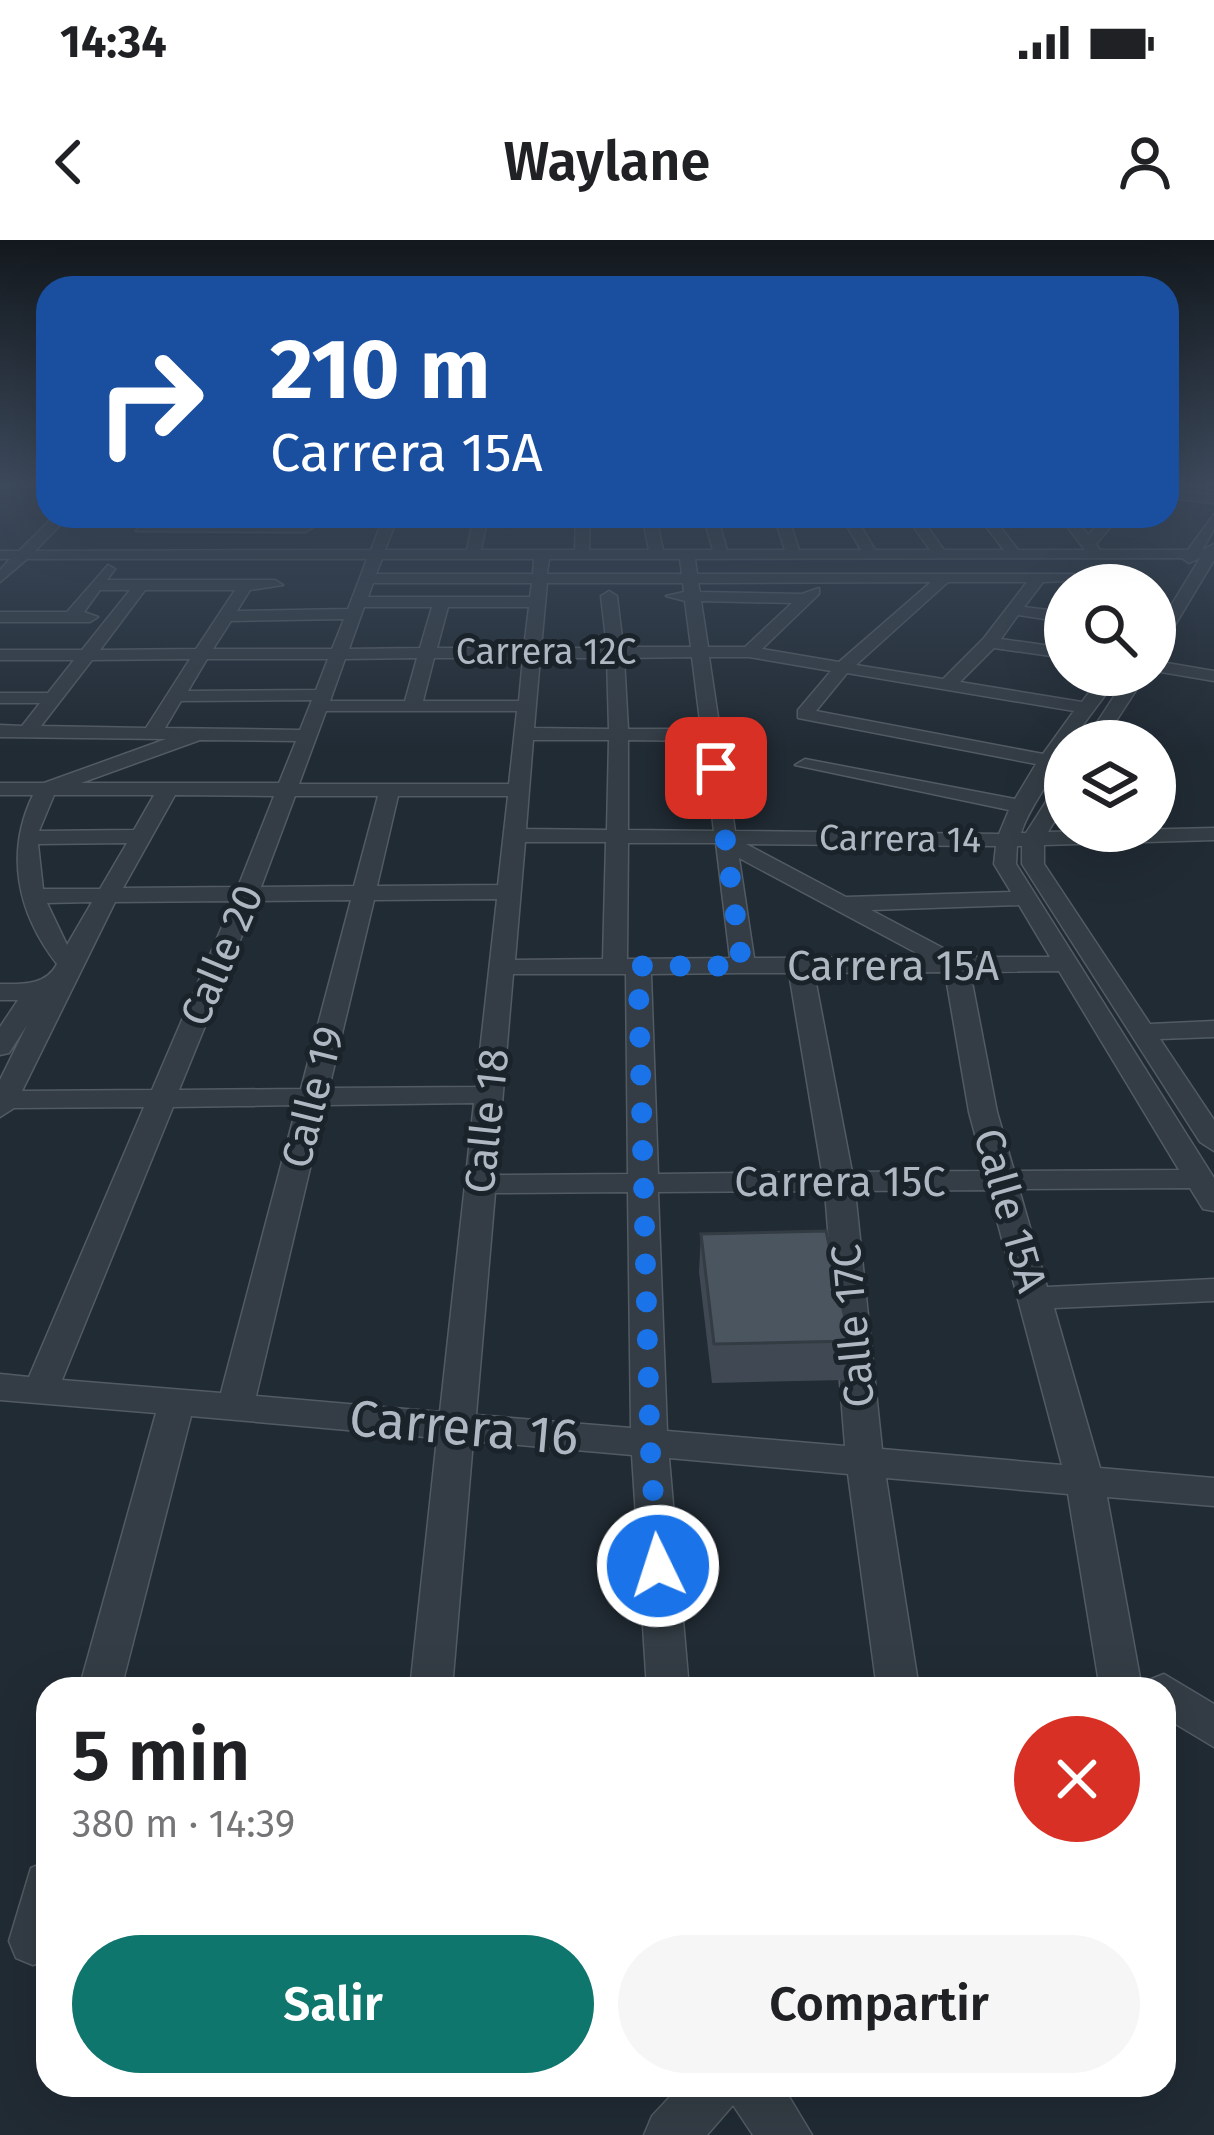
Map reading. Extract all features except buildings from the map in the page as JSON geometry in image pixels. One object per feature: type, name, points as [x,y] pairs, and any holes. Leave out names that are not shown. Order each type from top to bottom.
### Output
[{"type":"street","points":[[72,616],[105,572]]},
{"type":"street","points":[[261,615],[281,572]]},
{"type":"street","name":"Calle 20","points":[[41,1389],[247,895],[369,572]]},
{"type":"street","points":[[514,572],[538,583],[609,596],[692,572]]},
{"type":"street","points":[[359,599],[441,602],[538,583],[554,572]]},
{"type":"street","points":[[684,572],[806,598]]},
{"type":"street","points":[[828,572],[830,577]]},
{"type":"street","points":[[226,616],[538,583],[688,575],[1069,578],[1065,572]]},
{"type":"street","points":[[1176,608],[1196,572]]},
{"type":"street","points":[[688,575],[742,966]]},
{"type":"street","points":[[749,652],[830,577]]},
{"type":"street","points":[[947,685],[990,642],[1037,579]]},
{"type":"street","points":[[942,580],[843,667],[804,714],[1044,760]]},
{"type":"street","name":"Calle 18","points":[[432,1677],[538,583]]},
{"type":"street","points":[[96,585],[275,585]]},
{"type":"street","points":[[28,731],[141,585]]},
{"type":"street","points":[[153,732],[245,585]]},
{"type":"street","points":[[609,596],[620,734],[613,833],[644,1180],[650,1444],[667,1677]]},
{"type":"street","points":[[412,706],[441,602]]},
{"type":"street","points":[[1015,610],[1044,614]]},
{"type":"street","points":[[0,617],[115,616]]},
{"type":"street","points":[[990,642],[1044,649]]},
{"type":"street","name":"Carrera 12C","points":[[0,655],[749,652],[1088,708]]},
{"type":"street","points":[[1176,670],[1214,676]]},
{"type":"street","points":[[177,696],[527,706]]},
{"type":"street","points":[[1080,720],[1096,696]]},
{"type":"street","points":[[0,699],[50,698]]},
{"type":"street","points":[[0,731],[307,736]]},
{"type":"street","points":[[524,734],[712,735]]},
{"type":"street","points":[[66,971],[34,896],[27,838],[46,789],[193,736]]},
{"type":"street","points":[[805,765],[1021,806]]},
{"type":"street","points":[[1044,772],[1003,840],[1005,864],[1207,1191]]},
{"type":"street","points":[[0,789],[519,790]]},
{"type":"street","points":[[168,789],[66,971],[2,1105],[313,1094],[489,1095]]},
{"type":"street","name":"Calle 19","points":[[236,1405],[390,789]]},
{"type":"street","points":[[1044,821],[1033,839],[1034,864],[1214,1142]]},
{"type":"street","name":"Carrera 14","points":[[514,835],[1003,840],[1212,830]]},
{"type":"street","points":[[27,838],[145,836]]},
{"type":"street","points":[[726,838],[956,965]]},
{"type":"street","points":[[34,896],[509,892]]},
{"type":"street","points":[[844,904],[1026,898]]},
{"type":"street","name":"Carrera 15A","points":[[502,967],[1068,964]]},
{"type":"street","name":"Calle 17C","points":[[800,965],[839,1182],[865,1462],[896,1677]]},
{"type":"street","name":"Calle 15A","points":[[956,965],[982,1112],[1085,1481],[1132,1677]]},
{"type":"street","points":[[0,1047],[35,992],[66,971]]},
{"type":"street","points":[[0,992],[35,992]]},
{"type":"street","points":[[1144,1031],[1214,1029]]},
{"type":"street","name":"Carrera 15C","points":[[480,1184],[1004,1180],[1207,1191]]},
{"type":"street","points":[[1036,1298],[1214,1290]]},
{"type":"street","name":"Carrera 16","points":[[0,1388],[1214,1492]]},
{"type":"street","points":[[103,1677],[177,1403]]},
{"type":"street","points":[[1176,1702],[1214,1728]]},
{"type":"street","points":[[671,2135],[705,2097]]},
{"type":"street","points":[[758,2097],[785,2135]]},
{"type":"route","points":[[658,1566],[650,1444],[638,966],[742,966],[716,768]]}]
